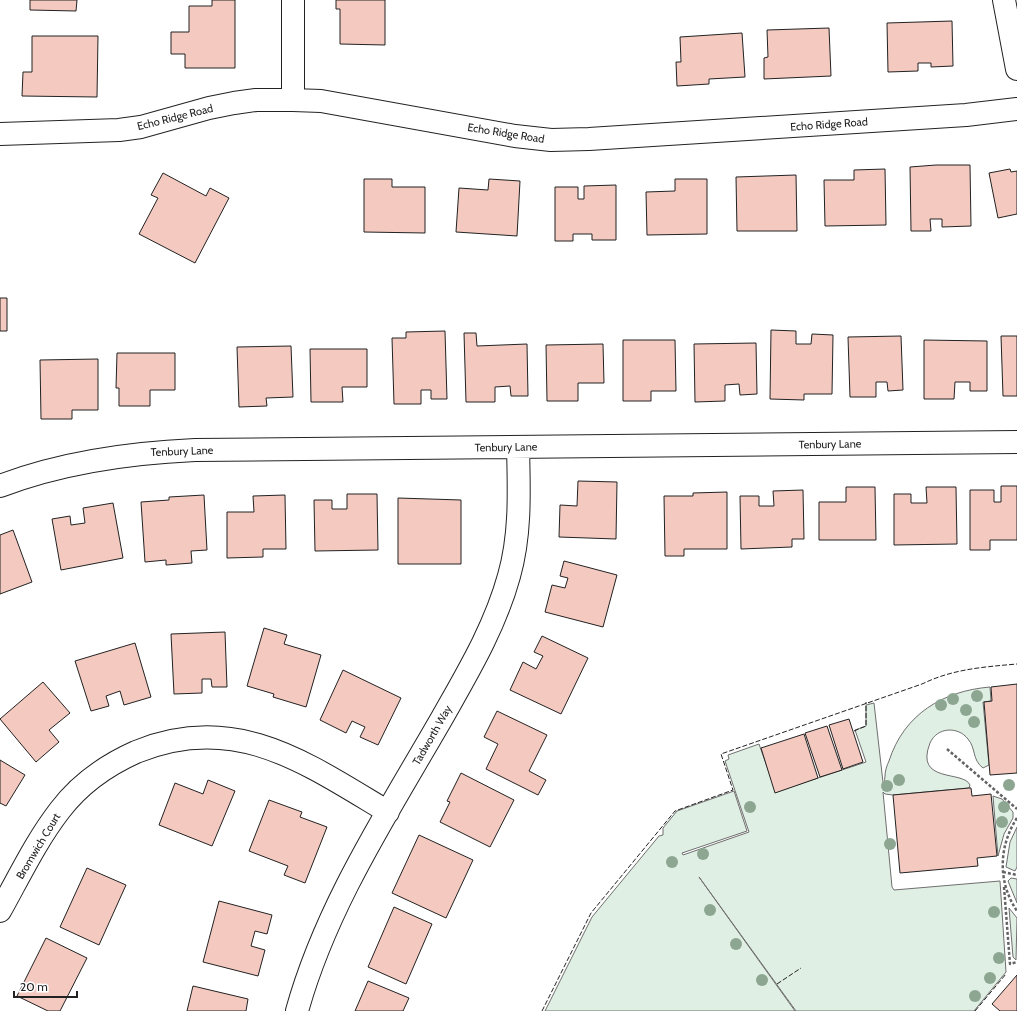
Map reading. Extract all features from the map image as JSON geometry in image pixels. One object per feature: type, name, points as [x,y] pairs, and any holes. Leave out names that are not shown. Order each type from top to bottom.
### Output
[{"type":"street","points":[[293,0],[293,100]]},
{"type":"street","points":[[1004,0],[1017,69]]},
{"type":"street","name":"Echo Ridge Road","points":[[0,134],[118,130],[148,125],[234,103],[293,100],[321,101],[515,136],[551,140],[589,139],[966,115],[1017,109]]},
{"type":"street","name":"Tenbury Lane","points":[[0,486],[60,467],[145,452],[195,450],[1017,442]]},
{"type":"street","name":"Tadworth Way","points":[[297,1011],[315,959],[335,911],[388,812],[476,658],[501,602],[510,575],[516,543],[519,502],[518,447]]},
{"type":"street","name":"Bromwich Court","points":[[0,911],[44,833],[60,809],[80,788],[101,771],[124,757],[168,741],[221,737],[261,745],[304,762],[388,812]]},
{"type":"path","points":[[947,749],[1017,809]]},
{"type":"path","points":[[1017,818],[1006,841],[1003,859],[1003,879],[1010,964],[1017,962]]},
{"type":"path","points":[[1003,872],[1017,875]]},
{"type":"path","points":[[1003,879],[1006,891],[1017,910]]},
{"type":"green space","points":[[990,687],[991,701],[983,702],[989,765],[983,768],[977,761],[968,739],[959,732],[953,730],[942,731],[933,738],[930,743],[927,756],[929,765],[934,770],[966,781],[970,785],[969,788],[893,795],[885,794],[883,792],[892,887],[894,890],[1000,881],[1006,972],[974,1011],[796,1011],[699,877],[795,1011],[545,1011],[592,917],[659,836],[663,835],[663,828],[677,811],[734,791],[747,831],[682,853],[683,855],[749,832],[725,761],[729,759],[728,755],[759,744],[776,792],[866,762],[855,730],[866,726],[866,705],[874,703],[884,791],[886,770],[896,744],[904,730],[915,718],[941,700],[973,689]]},
{"type":"green space","points":[[993,796],[1002,799],[1013,812],[1013,818],[1004,834],[998,856]]},
{"type":"green space","points":[[1017,827],[1017,867],[1015,871],[1006,867],[1010,842]]},
{"type":"green space","points":[[1011,878],[1017,879],[1017,903],[1008,881]]},
{"type":"green space","points":[[1009,908],[1017,918],[1016,960],[1013,957]]},
{"type":"building","points":[[30,0],[77,0],[76,11],[30,10]]},
{"type":"building","points":[[212,0],[235,0],[235,68],[185,68],[185,54],[171,54],[171,32],[189,32],[189,6],[212,6]]},
{"type":"building","points":[[336,0],[385,0],[385,45],[340,44],[340,9],[336,9]]},
{"type":"building","points":[[952,21],[953,66],[931,67],[931,63],[918,63],[918,71],[888,72],[887,23]]},
{"type":"building","points":[[829,28],[831,76],[764,79],[764,58],[768,57],[767,30]]},
{"type":"building","points":[[742,33],[745,77],[709,79],[709,84],[677,86],[676,62],[681,62],[680,37]]},
{"type":"building","points":[[32,36],[98,36],[97,97],[22,96],[23,72],[32,72]]},
{"type":"building","points":[[970,165],[971,226],[942,227],[942,219],[930,219],[931,231],[911,231],[910,167]]},
{"type":"building","points":[[885,169],[886,225],[825,226],[824,180],[854,180],[854,170]]},
{"type":"building","points":[[1010,169],[1011,172],[1017,171],[1017,214],[998,218],[989,173]]},
{"type":"building","points":[[163,173],[206,196],[210,188],[229,198],[195,263],[139,234],[158,198],[151,195]]},
{"type":"building","points":[[796,175],[797,231],[737,231],[736,177]]},
{"type":"building","points":[[364,179],[392,179],[392,187],[425,187],[425,233],[364,232]]},
{"type":"building","points":[[489,179],[520,181],[517,236],[456,232],[459,188],[488,190]]},
{"type":"building","points":[[675,179],[707,179],[707,234],[647,235],[646,192],[675,191]]},
{"type":"building","points":[[616,185],[616,240],[592,240],[592,234],[573,234],[573,241],[555,241],[555,187],[578,187],[578,199],[584,199],[584,186]]},
{"type":"building","points":[[0,298],[7,298],[7,331],[0,331]]},
{"type":"building","points":[[771,330],[796,331],[796,344],[811,344],[812,334],[833,335],[832,394],[804,394],[804,400],[770,399]]},
{"type":"building","points":[[445,331],[447,399],[431,399],[431,390],[421,390],[421,404],[394,404],[392,338],[406,338],[406,332]]},
{"type":"building","points":[[464,333],[476,333],[477,346],[527,344],[528,396],[511,396],[510,386],[495,387],[495,402],[466,402]]},
{"type":"building","points":[[901,336],[903,390],[888,391],[887,382],[876,382],[876,397],[850,397],[848,337]]},
{"type":"building","points":[[1001,336],[1017,336],[1017,396],[1003,396]]},
{"type":"building","points":[[623,340],[675,340],[676,391],[651,391],[651,401],[623,401]]},
{"type":"building","points":[[924,340],[987,341],[987,391],[970,391],[970,382],[955,382],[954,399],[924,399]]},
{"type":"building","points":[[756,343],[757,394],[740,395],[739,384],[725,385],[725,401],[695,402],[694,344]]},
{"type":"building","points":[[603,344],[604,383],[578,383],[578,401],[547,401],[546,345]]},
{"type":"building","points":[[291,346],[293,397],[266,398],[267,406],[239,407],[237,347]]},
{"type":"building","points":[[310,349],[367,349],[367,387],[342,387],[343,402],[311,402]]},
{"type":"building","points":[[117,353],[175,353],[175,390],[150,390],[150,406],[119,406],[119,388],[116,388]]},
{"type":"building","points":[[98,359],[98,410],[72,410],[72,419],[41,419],[40,360]]},
{"type":"building","points":[[578,481],[617,482],[616,539],[559,537],[560,505],[577,506]]},
{"type":"building","points":[[1001,486],[1017,486],[1017,540],[990,540],[990,550],[970,550],[970,490],[994,490],[994,502],[1001,502]]},
{"type":"building","points":[[846,487],[875,487],[876,540],[819,540],[819,502],[846,502]]},
{"type":"building","points":[[926,487],[956,487],[957,544],[894,545],[894,494],[911,494],[911,503],[927,503]]},
{"type":"building","points":[[803,490],[804,539],[792,539],[792,547],[741,549],[740,496],[759,496],[759,506],[774,506],[773,491]]},
{"type":"building","points":[[727,492],[727,549],[684,549],[684,556],[665,556],[664,496],[693,496],[693,493]]},
{"type":"building","points":[[347,494],[377,494],[378,550],[315,551],[314,500],[332,500],[332,509],[347,509]]},
{"type":"building","points":[[204,495],[207,550],[191,551],[192,563],[166,565],[166,560],[145,562],[141,502],[169,500],[169,497]]},
{"type":"building","points":[[285,495],[286,549],[263,549],[263,557],[227,558],[227,512],[254,512],[253,496]]},
{"type":"building","points":[[398,498],[461,500],[461,564],[398,564]]},
{"type":"building","points":[[113,503],[123,558],[61,570],[52,519],[70,516],[71,525],[85,523],[83,508]]},
{"type":"building","points":[[13,530],[32,582],[0,594],[0,535]]},
{"type":"building","points":[[564,561],[617,575],[603,627],[545,612],[552,585],[565,588],[568,578],[560,576]]},
{"type":"building","points":[[264,628],[287,635],[284,644],[321,655],[306,707],[273,697],[274,694],[247,686]]},
{"type":"building","points":[[225,632],[227,687],[212,687],[211,679],[202,679],[202,693],[174,694],[171,634]]},
{"type":"building","points":[[542,636],[588,658],[561,714],[510,690],[523,662],[536,669],[543,656],[534,652]]},
{"type":"building","points":[[135,643],[151,697],[124,705],[120,691],[106,696],[109,706],[91,711],[75,661]]},
{"type":"building","points":[[343,670],[401,698],[378,745],[360,737],[365,727],[352,721],[346,733],[320,720]]},
{"type":"building","points":[[43,682],[70,713],[49,730],[59,742],[36,762],[0,719]]},
{"type":"building","points":[[1017,684],[1017,773],[990,775],[984,702],[992,701],[991,687]]},
{"type":"building","points":[[497,711],[547,735],[529,771],[546,780],[538,795],[486,769],[498,744],[484,737]]},
{"type":"building","points":[[849,719],[863,762],[843,769],[829,725]]},
{"type":"building","points":[[827,726],[842,770],[820,777],[805,733]]},
{"type":"building","points":[[804,734],[818,778],[775,793],[761,748]]},
{"type":"building","points":[[0,760],[25,775],[6,806],[0,803]]},
{"type":"building","points":[[461,773],[514,800],[490,847],[440,822],[450,802],[447,801]]},
{"type":"building","points":[[208,780],[235,791],[212,846],[159,825],[175,783],[203,794]]},
{"type":"building","points":[[971,788],[972,796],[991,794],[997,856],[977,858],[978,866],[900,873],[893,795]]},
{"type":"building","points":[[269,800],[302,812],[300,817],[327,827],[305,883],[284,875],[288,866],[249,851]]},
{"type":"building","points":[[419,835],[473,860],[446,918],[392,893]]},
{"type":"building","points":[[87,868],[126,885],[99,945],[60,927]]},
{"type":"building","points":[[219,901],[272,915],[267,934],[255,931],[251,946],[265,950],[258,976],[203,962]]},
{"type":"building","points":[[394,907],[432,924],[406,984],[368,967]]},
{"type":"building","points":[[46,938],[87,958],[60,1011],[48,1011],[17,996]]},
{"type":"building","points":[[1017,975],[1017,1011],[1000,1011],[992,1004]]},
{"type":"building","points":[[368,981],[409,998],[403,1011],[355,1011]]},
{"type":"building","points":[[193,986],[248,999],[246,1011],[187,1011]]},
{"type":"fence","points":[[542,1011],[591,913],[675,811],[733,790],[721,754],[945,675],[980,668],[1017,664]]},
{"type":"fence","points":[[854,731],[866,726],[866,702]]},
{"type":"fence","points":[[777,984],[801,968]]},
{"type":"fence","points":[[975,1011],[1006,974]]}]
